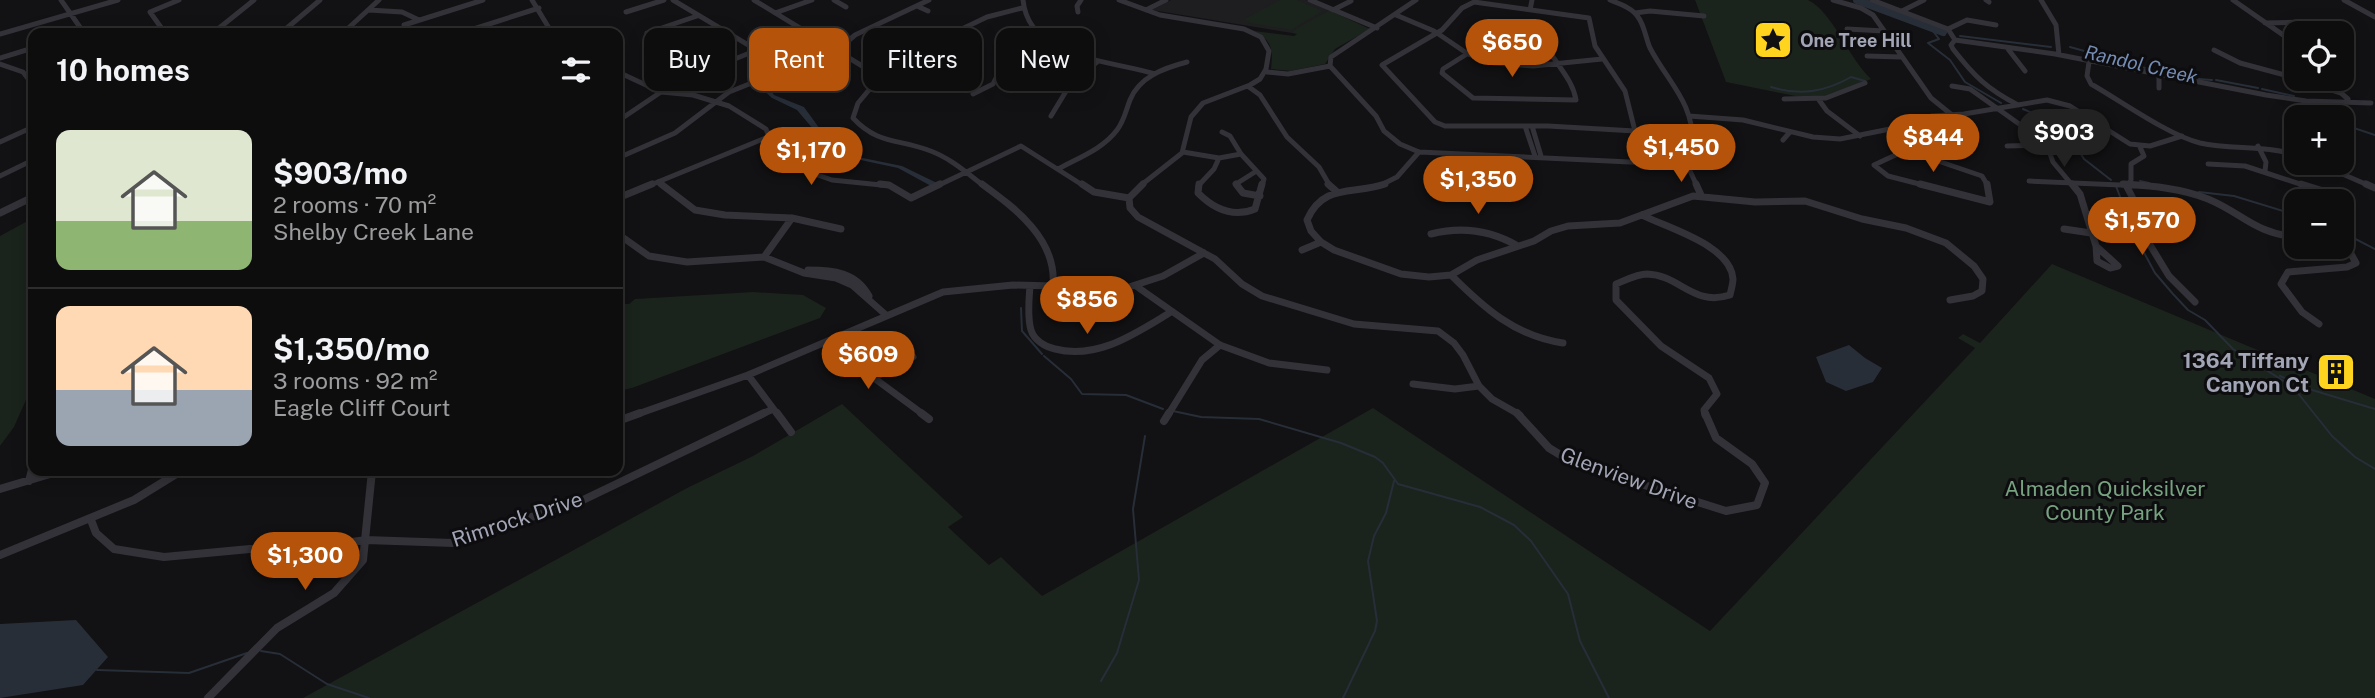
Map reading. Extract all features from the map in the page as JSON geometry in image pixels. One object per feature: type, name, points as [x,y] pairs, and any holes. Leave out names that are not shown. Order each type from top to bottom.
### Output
[{"type":"street","points":[[61,0],[80,28]]},
{"type":"street","points":[[0,28],[3,33],[118,0]]},
{"type":"street","points":[[161,28],[150,12],[179,0]]},
{"type":"street","points":[[219,28],[254,0]]},
{"type":"street","points":[[287,28],[320,0]]},
{"type":"street","points":[[349,28],[379,0]]},
{"type":"street","points":[[404,25],[483,0]]},
{"type":"street","points":[[532,0],[548,28]]},
{"type":"street","points":[[626,12],[664,0]]},
{"type":"street","points":[[673,0],[720,28]]},
{"type":"street","points":[[754,0],[799,28]]},
{"type":"street","points":[[775,13],[812,0]]},
{"type":"street","points":[[834,0],[846,6]]},
{"type":"street","points":[[849,42],[929,0]]},
{"type":"street","points":[[1023,0],[1022,8],[1034,28]]},
{"type":"street","points":[[1078,12],[1077,6],[1081,0]]},
{"type":"street","points":[[623,74],[662,92],[694,95],[716,101],[766,130],[776,154],[789,165],[832,180],[889,185],[911,198],[1021,146],[1094,192],[1129,198],[1138,186],[1170,165],[1183,152],[1194,111],[1210,99],[1250,87],[1267,72],[1268,46],[1259,35],[1237,27],[1146,10],[1119,0]]},
{"type":"street","points":[[1146,10],[1166,0]]},
{"type":"street","points":[[1310,0],[1377,28]]},
{"type":"street","points":[[1416,0],[1331,57],[1330,66],[1376,116],[1384,131],[1400,144],[1419,152],[1442,155],[1538,156],[1639,163],[1677,158],[1693,147],[1694,137],[1679,90],[1649,48],[1643,36],[1640,18],[1610,0]]},
{"type":"street","points":[[1526,0],[1527,10]]},
{"type":"street","points":[[1527,10],[1532,0]]},
{"type":"street","points":[[1833,0],[1861,8],[1873,15],[1931,98],[1952,116]]},
{"type":"street","points":[[1872,0],[1948,29],[1955,40],[2059,55],[2159,77],[2300,100],[2348,99],[2371,103]]},
{"type":"street","points":[[1902,11],[1924,0]]},
{"type":"street","points":[[2041,0],[2050,9],[2060,45],[2059,55]]},
{"type":"street","points":[[2233,0],[2284,36]]},
{"type":"street","points":[[2344,0],[2375,17]]},
{"type":"street","points":[[1333,10],[1351,1]]},
{"type":"street","points":[[1474,2],[1589,18],[1591,37],[1602,59],[1625,91],[1635,131],[1439,125],[1382,67],[1436,33],[1462,8],[1474,2]]},
{"type":"street","points":[[917,6],[928,11]]},
{"type":"street","points":[[477,28],[539,8]]},
{"type":"street","points":[[967,28],[999,12],[1022,8]]},
{"type":"street","points":[[369,10],[400,10],[419,20]]},
{"type":"street","points":[[1635,13],[1650,11],[1704,16]]},
{"type":"street","points":[[662,28],[697,16]]},
{"type":"street","points":[[1395,16],[1436,33],[1468,54],[1510,69],[1602,59]]},
{"type":"street","points":[[1948,29],[1967,20],[1996,25]]},
{"type":"street","points":[[2264,23],[2284,23]]},
{"type":"street","points":[[1502,27],[1541,34],[1545,48],[1574,88],[1576,98],[1574,101],[1476,99],[1468,96],[1441,71],[1468,54],[1486,42],[1495,29],[1502,27]]},
{"type":"street","points":[[1847,29],[1884,31]]},
{"type":"street","points":[[1955,40],[1951,45],[1963,67],[1987,89],[2018,105]]},
{"type":"street","points":[[2008,49],[2025,71]]},
{"type":"street","points":[[0,58],[28,50]]},
{"type":"street","points":[[2214,50],[2240,63],[2284,75]]},
{"type":"street","points":[[1867,56],[1901,57]]},
{"type":"street","points":[[1094,61],[1138,68],[1155,74]]},
{"type":"street","points":[[1051,116],[1071,83],[1097,62]]},
{"type":"street","points":[[1058,169],[1086,154],[1116,131],[1126,116],[1133,91],[1155,74],[1187,62]]},
{"type":"street","points":[[2089,62],[2087,76],[2091,84],[2182,136],[2201,143],[2258,146],[2284,152]]},
{"type":"street","points":[[0,64],[23,72],[28,78]]},
{"type":"street","points":[[1267,72],[1287,74],[1330,66]]},
{"type":"street","points":[[2159,77],[2159,88]]},
{"type":"street","points":[[973,94],[993,84],[996,78]]},
{"type":"street","points":[[623,156],[675,133],[716,101],[749,83]]},
{"type":"street","points":[[1784,99],[1819,100],[1842,96],[1865,83]]},
{"type":"street","points":[[1952,86],[1970,89],[2043,145],[2080,194],[2096,246]]},
{"type":"street","points":[[1250,87],[1261,95],[1287,137],[1319,167],[1325,181],[1336,191]]},
{"type":"street","points":[[2218,87],[2221,94]]},
{"type":"street","points":[[868,91],[858,103],[853,118],[861,129],[897,145],[931,151],[1017,212],[1035,230],[1055,273],[1053,286]]},
{"type":"street","points":[[2335,91],[2348,99]]},
{"type":"street","points":[[623,118],[662,92]]},
{"type":"street","points":[[1819,100],[1827,111],[1860,136]]},
{"type":"street","points":[[1689,116],[1743,120],[1790,132],[1840,139],[1890,130],[1932,116],[1952,116],[2047,100],[2070,106],[2130,144],[2140,147],[2168,143],[2182,136]]},
{"type":"street","points":[[1529,126],[1538,156]]},
{"type":"street","points":[[0,142],[28,129]]},
{"type":"street","points":[[1890,130],[1918,146],[1935,160],[1982,176],[1987,181],[1990,202],[1888,176],[1874,165],[1918,146],[1945,137]]},
{"type":"street","points":[[1219,158],[1214,169],[1198,185],[1198,193],[1205,201],[1230,213],[1247,214],[1255,209],[1264,179],[1255,172],[1230,136],[1222,132]]},
{"type":"street","points":[[1783,140],[1790,132]]},
{"type":"street","points":[[623,196],[768,137]]},
{"type":"street","points":[[2007,146],[2043,145]]},
{"type":"street","points":[[2258,146],[2266,162],[2264,171]]},
{"type":"street","points":[[2140,147],[2144,156],[2131,164],[2131,180],[2127,187],[2139,210],[2136,222],[2169,276],[2195,302]]},
{"type":"street","points":[[1183,152],[1219,158],[1241,154]]},
{"type":"street","points":[[1419,152],[1400,176],[1386,184],[1336,191],[1315,203],[1307,220],[1311,231],[1321,242],[1401,274],[1429,277],[1451,275],[1478,260],[1568,226],[1620,223],[1701,195],[1743,201],[1820,204],[1862,219],[1925,234],[1963,255],[1983,279],[1982,291],[1973,296],[1950,300]]},
{"type":"street","points":[[1677,158],[1690,172],[1701,195]]},
{"type":"street","points":[[0,176],[28,162]]},
{"type":"street","points":[[2208,164],[2232,164],[2264,171],[2319,189]]},
{"type":"street","points":[[1255,172],[1236,184],[1242,193],[1260,196]]},
{"type":"street","points":[[2345,175],[2375,188]]},
{"type":"street","points":[[2029,181],[2128,182],[2203,197],[2249,224],[2284,235]]},
{"type":"street","points":[[658,182],[695,210],[725,215],[792,218],[841,229]]},
{"type":"street","name":"Glenview Drive","points":[[1129,198],[1130,208],[1138,217],[1204,253],[1262,296],[1354,324],[1438,331],[1459,349],[1479,386],[1492,398],[1520,415],[1549,449],[1572,462],[1726,511],[1757,505],[1765,482],[1753,465],[1724,446],[1707,428],[1704,410],[1717,394],[1709,378],[1661,346],[1616,300],[1616,284],[1631,277],[1648,274],[1667,279],[1706,299],[1720,300],[1730,295],[1734,285],[1730,270],[1720,255],[1704,242],[1658,225],[1642,215]]},
{"type":"street","points":[[0,214],[28,200]]},
{"type":"street","points":[[764,257],[792,218]]},
{"type":"street","points":[[2064,229],[2091,233]]},
{"type":"street","points":[[1431,234],[1476,230],[1494,233],[1518,246]]},
{"type":"street","points":[[623,239],[649,256],[687,262],[764,257],[800,270],[844,281],[869,298],[886,315]]},
{"type":"street","points":[[1302,250],[1321,242]]},
{"type":"street","points":[[623,419],[825,344],[943,292],[980,285],[1107,290],[1136,286],[1175,272],[1204,253]]},
{"type":"street","points":[[2319,324],[2309,320],[2288,296],[2281,284],[2283,277],[2288,272],[2347,267],[2356,263],[2354,259]]},
{"type":"street","points":[[1451,275],[1490,314],[1511,327],[1531,337],[1563,343]]},
{"type":"street","points":[[1030,286],[1028,299],[1032,310],[1028,324],[1032,336],[1049,348],[1059,350],[1098,349],[1122,340],[1171,312]]},
{"type":"street","points":[[1136,286],[1220,345],[1269,363],[1327,370]]},
{"type":"street","points":[[825,344],[842,360],[874,378],[929,419]]},
{"type":"street","points":[[1164,421],[1202,360],[1220,345]]},
{"type":"street","points":[[874,378],[913,357]]},
{"type":"street","points":[[748,374],[792,432]]},
{"type":"street","points":[[1413,384],[1455,389],[1479,386]]},
{"type":"street","name":"Rimrock Drive","points":[[91,520],[96,533],[114,549],[164,556],[250,549],[302,549],[366,540],[453,543],[583,500],[773,409]]},
{"type":"street","points":[[29,481],[30,476]]},
{"type":"street","points":[[0,489],[44,476]]},
{"type":"street","points":[[0,555],[91,520],[134,500],[173,476]]},
{"type":"street","points":[[208,698],[276,628],[334,593],[363,560],[372,476]]},
{"type":"shaded area","points":[[1171,0],[1306,0],[1329,10],[1292,33],[1152,10]]},
{"type":"shaded area","points":[[764,91],[771,91],[774,95],[804,107],[833,147],[853,156],[902,166],[937,183],[931,186],[898,168],[851,158],[830,149],[797,110],[772,98]]},
{"type":"shaded area","points":[[1849,345],[1882,368],[1873,382],[1846,391],[1826,382],[1816,357]]},
{"type":"shaded area","points":[[76,620],[108,657],[83,685],[0,698],[0,624]]},
{"type":"green space","points":[[1280,0],[1297,0],[1323,11],[1291,30],[1249,23],[1244,19]]},
{"type":"green space","points":[[1695,0],[1808,0],[1825,14],[1871,79],[1829,97],[1800,97],[1726,82]]},
{"type":"green space","points":[[1329,10],[1370,29],[1335,49],[1325,64],[1290,71],[1271,69],[1272,56],[1268,42],[1254,31],[1294,36],[1297,34],[1292,33],[1294,30]]},
{"type":"green space","points":[[28,221],[28,395],[14,427],[0,446],[0,236]]},
{"type":"green space","name":"Almaden Quicksilver County Park","points":[[2052,264],[2375,399],[2375,698],[303,698],[687,488],[753,456],[842,404],[963,517],[948,527],[989,565],[1001,557],[1042,596],[1373,408],[1710,631],[1975,348],[1958,338],[1963,334],[1980,343]]},
{"type":"green space","points":[[753,292],[803,295],[826,308],[820,318],[623,390],[623,304],[629,304],[635,299]]},
{"type":"waterway","name":"Randol Creek","points":[[1857,0],[1943,32]]},
{"type":"waterway","points":[[1930,27],[1939,39],[1928,43],[1950,60],[1965,82],[2001,103]]},
{"type":"waterway","name":"Randol Creek","points":[[1960,36],[2051,47]]},
{"type":"waterway","name":"Randol Creek","points":[[2070,47],[2156,71]]},
{"type":"waterway","points":[[1771,87],[1802,92],[1832,86],[1851,77],[1865,81]]},
{"type":"waterway","name":"Randol Creek","points":[[2199,79],[2212,80]]},
{"type":"waterway","name":"Randol Creek","points":[[2216,80],[2258,88]]},
{"type":"waterway","name":"Randol Creek","points":[[2262,89],[2294,96]]},
{"type":"waterway","points":[[2023,109],[2051,121],[2054,127],[2071,138],[2084,159],[2111,180]]},
{"type":"waterway","name":"Randol Creek","points":[[2354,128],[2375,135]]},
{"type":"waterway","points":[[2140,181],[2149,183]]},
{"type":"waterway","points":[[2116,186],[2134,234],[2155,273],[2173,294],[2188,310],[2205,320],[2233,349],[2293,387],[2332,436],[2355,457],[2375,469]]},
{"type":"waterway","points":[[2199,192],[2234,196],[2284,211]]},
{"type":"waterway","points":[[2354,238],[2375,249]]},
{"type":"waterway","points":[[1021,308],[1022,331],[1042,354]]},
{"type":"waterway","points":[[1044,356],[1071,379],[1082,394],[1126,395],[1163,409]]},
{"type":"waterway","points":[[2280,376],[2312,390],[2375,409]]},
{"type":"waterway","points":[[1173,411],[1201,417],[1259,419],[1341,443],[1375,457],[1383,463],[1398,484],[1480,507],[1514,525],[1531,541],[1568,594],[1580,641],[1609,698]]},
{"type":"waterway","points":[[1101,681],[1117,653],[1139,580],[1133,509],[1145,436]]},
{"type":"waterway","points":[[1343,698],[1375,631],[1377,621],[1368,561],[1374,536],[1386,513],[1394,481]]},
{"type":"waterway","points":[[261,651],[280,654],[327,684],[369,698]]},
{"type":"waterway","points":[[97,670],[189,673],[247,653]]},
{"type":"place","name":"One Tree Hill","points":[[1773,40]]},
{"type":"place","name":"1364 Tiffany Canyon Ct","points":[[2336,372]]}]
